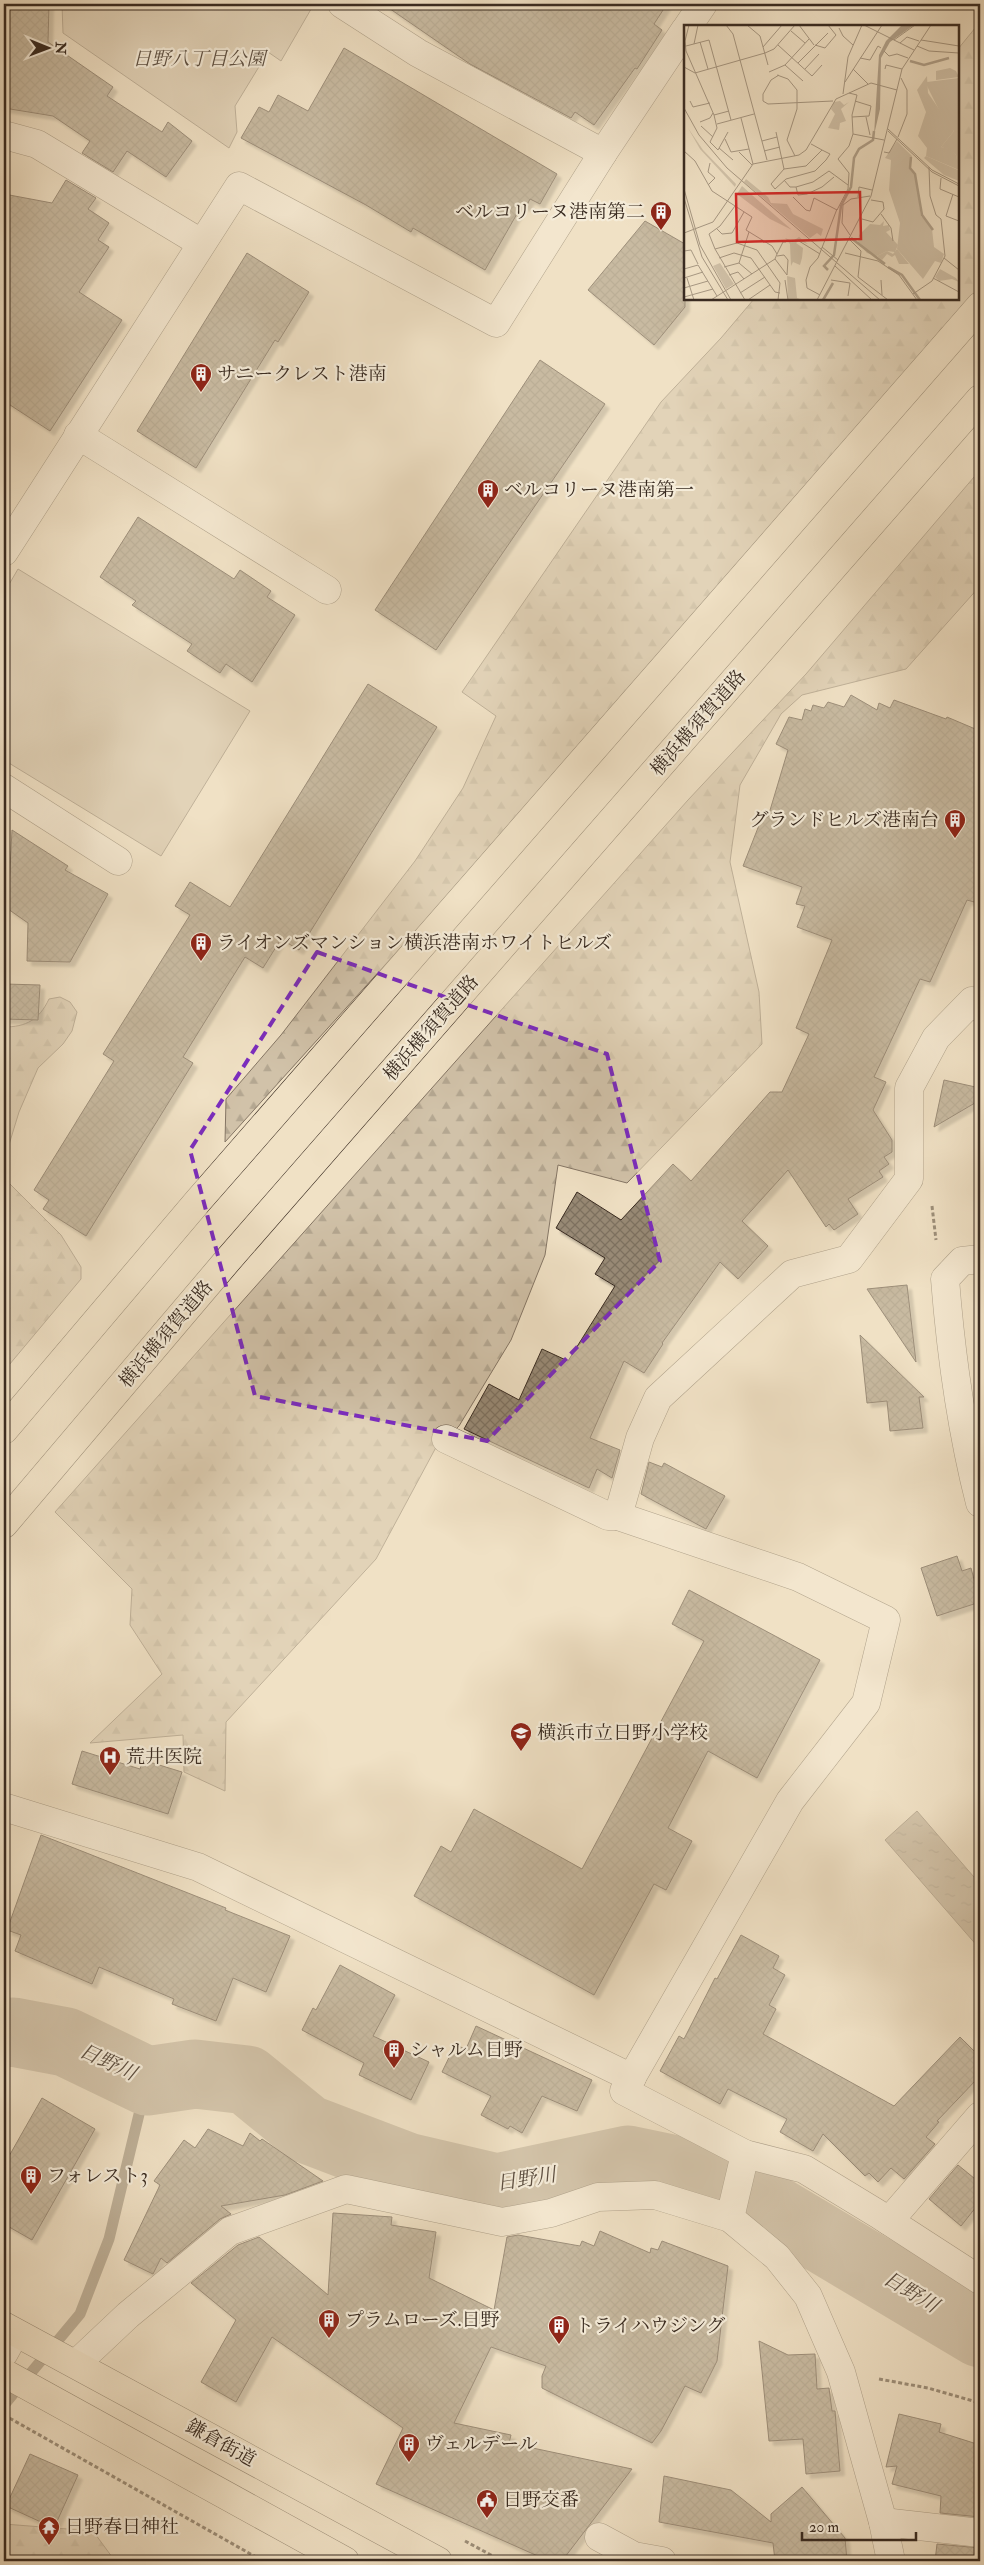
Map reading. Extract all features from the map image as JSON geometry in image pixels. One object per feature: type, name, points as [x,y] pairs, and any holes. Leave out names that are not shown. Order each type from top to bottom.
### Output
[{"type":"main road","points":[[4,1430],[198,1201],[980,306]]},
{"type":"main road","name":"横浜横須賀道路","points":[[4,1524],[227,1261],[980,399]]},
{"type":"main road","name":"鎌倉街道","points":[[11,2337],[69,2360],[438,2561]]},
{"type":"main road","points":[[4,2373],[344,2561]]},
{"type":"street","points":[[342,4],[418,53],[603,153]]},
{"type":"street","points":[[689,25],[703,4]]},
{"type":"street","points":[[4,552],[201,242],[239,186],[496,323],[603,153],[684,32]]},
{"type":"street","points":[[4,135],[37,144],[201,242]]},
{"type":"street","points":[[78,435],[327,590]]},
{"type":"street","points":[[4,788],[118,861]]},
{"type":"street","points":[[618,1516],[640,1438],[658,1398],[792,1274],[849,1259],[909,1179],[909,1088],[936,1038],[972,1001],[980,1008]]},
{"type":"street","points":[[980,1259],[962,1261],[945,1280],[952,1363],[969,1460],[980,1503]]},
{"type":"street","points":[[446,1439],[608,1516],[618,1516],[798,1577],[886,1620],[866,1703],[790,1801],[624,2091],[745,2154],[804,2169],[980,2280]]},
{"type":"street","points":[[4,1807],[198,1867],[632,2078]]},
{"type":"street","points":[[889,2221],[980,2116]]},
{"type":"street","points":[[730,2218],[745,2154]]},
{"type":"street","points":[[69,2360],[128,2315],[230,2231],[346,2189],[502,2222],[551,2213],[598,2197],[655,2195],[730,2218],[777,2257],[808,2296],[841,2372],[883,2522],[891,2561]]},
{"type":"street","points":[[883,2522],[980,2533]]},
{"type":"street","points":[[600,2537],[634,2556],[662,2561]]},
{"type":"path","points":[[932,1200],[936,1240]]},
{"type":"path","points":[[841,2372],[928,2388],[980,2403]]},
{"type":"path","points":[[4,2415],[263,2561]]},
{"type":"highlighted area","points":[[317,952],[607,1054],[660,1261],[487,1441],[255,1396],[190,1150]]},
{"type":"green space","name":"日野八丁目公園","points":[[62,4],[314,4],[281,61],[268,52],[235,106],[237,132],[229,148],[63,33]]},
{"type":"green space","points":[[980,22],[980,306],[225,1142],[226,1099],[281,1035],[415,861],[463,788],[496,716],[462,692],[661,402],[721,338],[753,300],[959,300],[959,48]]},
{"type":"green space","points":[[980,470],[980,586],[906,669],[802,695],[781,714],[740,785],[730,862],[759,992],[762,1044],[627,1183],[558,1165],[545,1255],[511,1340],[459,1426],[446,1439],[441,1438],[376,1559],[226,1722],[225,1791],[184,1772],[183,1735],[90,1743],[162,1674],[130,1625],[132,1589],[55,1512],[688,800],[806,674]]},
{"type":"green space","points":[[18,569],[250,711],[161,856],[4,760],[4,593]]},
{"type":"green space","points":[[60,997],[70,1002],[77,1012],[72,1031],[63,1044],[38,1068],[19,1112],[4,1161],[4,1027],[19,1026],[31,1021],[41,1012],[49,999]]},
{"type":"green space","points":[[4,1178],[61,1235],[81,1267],[81,1279],[4,1371]]},
{"type":"green space","name":"日野春日神社","points":[[4,2524],[93,2531],[115,2561],[4,2561]]},
{"type":"water","points":[[917,1811],[980,1884],[979,1948],[885,1840]]},
{"type":"building","points":[[10,4],[49,4],[48,42],[113,87],[107,96],[162,132],[168,122],[192,141],[166,177],[127,151],[113,172],[82,153],[90,141],[53,116],[4,108],[5,11],[10,11]]},
{"type":"building","points":[[383,4],[667,4],[654,24],[662,30],[637,69],[635,68],[594,125],[575,112],[571,118],[470,64]]},
{"type":"building","points":[[344,48],[557,174],[540,204],[530,199],[526,207],[522,205],[485,270],[413,228],[411,232],[366,205],[241,138],[259,107],[269,112],[278,95],[308,111]]},
{"type":"building","points":[[66,180],[96,198],[88,209],[109,223],[98,240],[109,247],[79,292],[122,320],[50,431],[4,401],[4,194],[52,203]]},
{"type":"building","name":"ベルコリーヌ港南第二","points":[[645,221],[684,243],[685,307],[654,345],[588,290]]},
{"type":"building","name":"サニークレスト港南","points":[[247,253],[309,292],[278,342],[275,340],[196,468],[137,431]]},
{"type":"building","name":"ベルコリーヌ港南第一","points":[[540,360],[605,404],[436,650],[375,610]]},
{"type":"building","points":[[138,517],[234,579],[240,570],[271,591],[267,597],[295,615],[252,682],[226,664],[220,673],[187,651],[192,644],[132,605],[136,601],[100,577]]},
{"type":"building","name":"ライオンズマンション横浜港南ホワイトヒルズ","points":[[368,684],[437,727],[299,950],[281,939],[263,968],[245,957],[183,1057],[193,1063],[86,1236],[43,1209],[49,1200],[34,1190],[114,1061],[103,1054],[190,915],[175,906],[190,882],[230,907]]},
{"type":"building","points":[[851,695],[877,710],[879,703],[890,708],[894,700],[946,719],[947,717],[980,731],[980,886],[974,902],[967,900],[930,982],[920,979],[874,1077],[886,1082],[873,1110],[892,1140],[892,1152],[884,1157],[889,1164],[879,1171],[883,1177],[848,1199],[858,1214],[834,1230],[829,1224],[826,1227],[788,1170],[742,1221],[768,1246],[738,1279],[720,1262],[662,1343],[644,1373],[624,1361],[590,1438],[620,1450],[612,1478],[597,1469],[589,1488],[464,1429],[489,1384],[519,1400],[542,1349],[568,1361],[615,1286],[595,1274],[605,1258],[556,1228],[577,1192],[621,1220],[673,1164],[691,1181],[770,1092],[782,1092],[809,1034],[796,1028],[832,940],[797,927],[805,906],[796,904],[802,887],[743,866],[763,815],[768,817],[788,750],[776,744],[789,717],[802,720],[805,709],[811,711],[813,705],[824,708],[828,702],[844,707]]},
{"type":"building","points":[[12,830],[68,866],[65,870],[108,894],[70,962],[27,961],[28,923],[8,909]]},
{"type":"building","points":[[5,984],[40,985],[38,1020],[4,1019]]},
{"type":"building","points":[[944,1080],[980,1088],[980,1100],[934,1127]]},
{"type":"building","points":[[907,1285],[916,1362],[867,1289]]},
{"type":"building","points":[[860,1335],[924,1397],[919,1397],[923,1428],[890,1431],[887,1401],[867,1403]]},
{"type":"building","points":[[649,1462],[662,1467],[664,1463],[725,1496],[706,1529],[641,1494]]},
{"type":"building","points":[[957,1556],[962,1571],[971,1568],[980,1602],[937,1616],[921,1568]]},
{"type":"building","points":[[689,1590],[820,1660],[757,1778],[708,1751],[668,1828],[692,1841],[666,1890],[654,1884],[594,1995],[414,1896],[441,1846],[451,1852],[474,1809],[582,1869],[704,1641],[672,1624]]},
{"type":"building","points":[[82,1751],[140,1769],[143,1760],[182,1772],[168,1814],[72,1784]]},
{"type":"building","points":[[41,1835],[226,1908],[225,1910],[290,1936],[266,1992],[233,1978],[216,2021],[172,2004],[174,1999],[99,1967],[92,1984],[15,1951],[21,1935],[7,1930]]},
{"type":"building","points":[[741,1935],[779,1956],[773,1968],[785,1975],[769,2005],[776,2009],[763,2034],[894,2106],[960,2037],[978,2055],[977,2079],[937,2121],[939,2122],[926,2137],[935,2144],[904,2179],[891,2168],[878,2182],[869,2173],[865,2176],[823,2134],[813,2151],[780,2132],[787,2119],[728,2089],[720,2104],[660,2071],[679,2036],[684,2039],[715,1978],[717,1979]]},
{"type":"building","points":[[340,1965],[395,1995],[373,2036],[429,2062],[411,2100],[359,2075],[364,2063],[302,2030],[313,2008],[316,2010]]},
{"type":"building","points":[[476,2026],[592,2080],[577,2111],[542,2096],[522,2133],[510,2126],[508,2129],[481,2115],[491,2096],[442,2072],[455,2045],[466,2049]]},
{"type":"building","name":"フォレスト3","points":[[42,2098],[95,2129],[32,2240],[4,2224],[4,2165]]},
{"type":"building","points":[[208,2129],[243,2146],[250,2133],[260,2141],[262,2139],[323,2181],[285,2195],[221,2206],[231,2214],[220,2219],[167,2263],[161,2258],[153,2274],[124,2260],[160,2185],[154,2181],[184,2140],[195,2148]]},
{"type":"building","points":[[958,2165],[980,2183],[980,2202],[961,2226],[929,2199]]},
{"type":"building","points":[[333,2213],[392,2217],[391,2225],[436,2232],[429,2278],[494,2310],[507,2237],[518,2235],[580,2246],[582,2241],[594,2246],[600,2231],[650,2253],[651,2248],[658,2250],[662,2241],[728,2266],[717,2361],[701,2393],[685,2386],[661,2431],[652,2443],[542,2388],[542,2376],[546,2366],[491,2347],[454,2423],[511,2435],[509,2443],[632,2469],[562,2561],[549,2561],[376,2484],[403,2428],[272,2337],[236,2402],[201,2382],[236,2320],[191,2283],[238,2245],[259,2237],[328,2295]]},
{"type":"building","points":[[759,2341],[788,2355],[815,2354],[817,2389],[829,2388],[832,2411],[835,2411],[840,2471],[806,2474],[803,2439],[769,2441]]},
{"type":"building","points":[[899,2414],[941,2424],[939,2432],[980,2445],[980,2517],[940,2513],[941,2496],[892,2484],[897,2466],[886,2467]]},
{"type":"building","points":[[30,2454],[78,2475],[54,2528],[6,2506]]},
{"type":"building","points":[[664,2476],[731,2490],[771,2522],[771,2514],[802,2487],[845,2538],[847,2561],[775,2561],[773,2543],[659,2522]]},
{"type":"building","points":[[937,2544],[980,2548],[980,2561],[935,2561]]},
{"type":"waterway","name":"日野川","points":[[4,2033],[13,2032],[66,2042],[147,2081],[195,2074],[247,2080],[307,2129],[407,2167],[497,2188],[628,2160],[705,2176],[774,2210],[980,2333]]},
{"type":"waterway","points":[[4,2405],[80,2314],[109,2239],[147,2081]]},
{"type":"place","name":"ベルコリーヌ港南第二","points":[[661,231]]},
{"type":"place","name":"サニークレスト港南","points":[[201,393]]},
{"type":"place","name":"ベルコリーヌ港南第一","points":[[488,509]]},
{"type":"place","name":"グランドヒルズ港南台","points":[[955,839]]},
{"type":"place","name":"ライオンズマンション横浜港南ホワイトヒルズ","points":[[201,962]]},
{"type":"place","name":"横浜市立日野小学校","points":[[521,1752]]},
{"type":"place","name":"荒井医院","points":[[110,1776]]},
{"type":"place","name":"シャルム日野","points":[[394,2069]]},
{"type":"place","name":"フォレスト3","points":[[31,2195]]},
{"type":"place","name":"プラムローズ.日野","points":[[329,2339]]},
{"type":"place","name":"トライハウジング","points":[[559,2345]]},
{"type":"place","name":"ヴェルデール","points":[[409,2463]]},
{"type":"place","name":"日野交番","points":[[487,2519]]},
{"type":"place","name":"日野春日神社","points":[[49,2546]]}]
